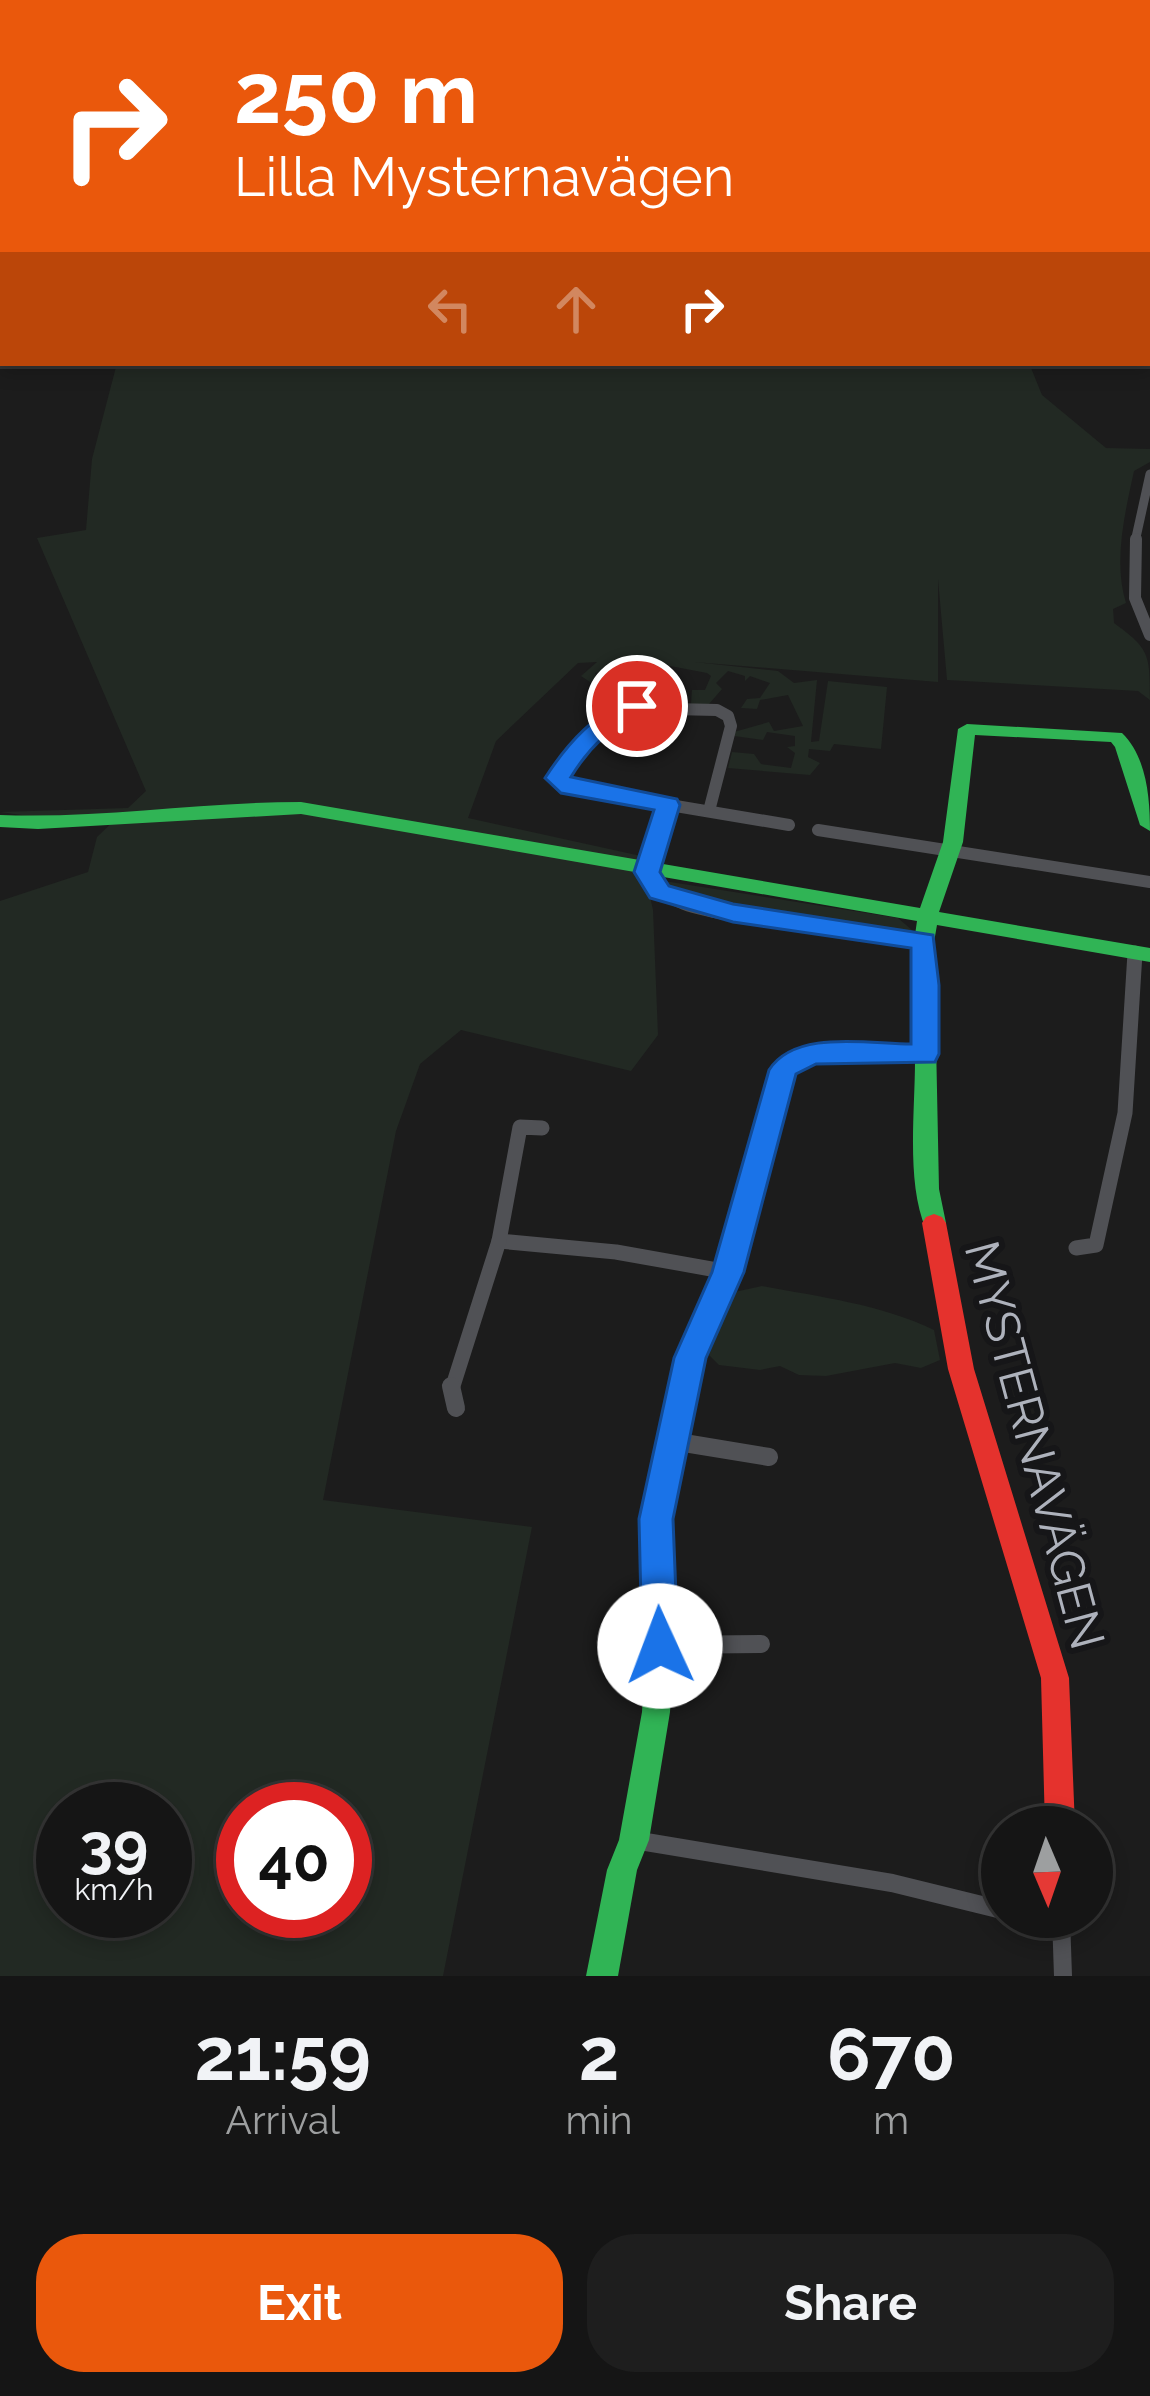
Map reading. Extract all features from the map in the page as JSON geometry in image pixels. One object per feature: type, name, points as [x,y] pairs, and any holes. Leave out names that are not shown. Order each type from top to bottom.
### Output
[{"type":"main road","points":[[925,930],[950,853],[964,733],[972,727],[1117,737],[1126,749],[1150,825]]},
{"type":"main road","points":[[0,821],[46,823],[289,807],[647,872],[925,930],[1142,954]]},
{"type":"main road","name":"MYSTERNAVÄGEN","points":[[925,930],[927,1189],[961,1369],[1055,1678],[1059,1806]]},
{"type":"main road","points":[[602,1976],[622,1870],[634,1840],[656,1712],[660,1646],[656,1519],[690,1358],[728,1272],[786,1066],[816,1054],[925,1054]]},
{"type":"street","points":[[1150,474],[1141,486],[1134,570],[1137,607],[1150,635]]},
{"type":"street","points":[[710,812],[730,726],[728,716],[717,710],[627,708],[574,752],[558,776],[559,783],[569,788],[668,805],[710,812],[789,825]]},
{"type":"street","points":[[647,872],[668,805]]},
{"type":"street","points":[[818,830],[1150,881]]},
{"type":"street","points":[[1076,1248],[1096,1245],[1125,1113],[1142,954]]},
{"type":"street","points":[[456,1408],[451,1384],[499,1241],[520,1127],[542,1128]]},
{"type":"street","points":[[499,1241],[616,1252],[728,1272]]},
{"type":"street","points":[[672,1441],[769,1457]]},
{"type":"street","points":[[660,1646],[761,1644]]},
{"type":"street","points":[[634,1840],[876,1880],[981,1905]]},
{"type":"street","points":[[1061,1938],[1063,1976]]},
{"type":"shaded area","points":[[116,366],[1030,366],[1042,395],[1106,448],[1150,449],[1150,462],[1134,471],[1124,520],[1120,571],[1126,603],[1113,609],[1114,623],[1146,654],[1150,700],[1138,691],[947,680],[938,579],[938,682],[694,662],[778,671],[794,683],[817,680],[811,742],[819,741],[828,681],[887,687],[881,749],[834,744],[830,751],[809,749],[808,757],[820,763],[810,775],[728,768],[732,752],[754,754],[761,764],[791,768],[795,753],[787,747],[795,746],[795,736],[767,732],[763,740],[734,736],[734,732],[769,722],[774,731],[803,726],[788,695],[760,700],[757,709],[741,708],[747,699],[760,698],[770,683],[750,676],[745,681],[745,676],[728,671],[716,683],[722,689],[709,704],[691,704],[692,690],[705,690],[711,676],[665,665],[655,685],[668,687],[666,694],[656,693],[656,701],[651,701],[642,687],[651,684],[642,665],[595,673],[603,687],[619,690],[623,704],[581,676],[597,662],[578,663],[496,741],[468,818],[641,856],[653,910],[658,1035],[631,1071],[461,1030],[420,1064],[396,1131],[323,1500],[532,1527],[443,1976],[0,1976],[0,901],[88,872],[97,837],[122,813],[43,818],[0,812],[128,808],[146,791],[37,538],[86,530],[92,459]]},
{"type":"shaded area","points":[[664,881],[898,918],[913,931],[824,924],[742,910],[677,894],[661,885]]},
{"type":"shaded area","points":[[762,1286],[850,1302],[913,1321],[934,1330],[940,1360],[921,1368],[895,1363],[826,1376],[799,1375],[780,1366],[760,1370],[719,1365],[709,1355],[730,1293]]},
{"type":"traffic: fast","points":[[934,1223],[927,1189],[924,942],[930,906],[953,842],[967,729],[1116,737],[1124,745],[1150,825]]},
{"type":"traffic: fast","points":[[0,821],[75,822],[301,808],[1150,955]]},
{"type":"traffic: fast","points":[[602,1976],[622,1870],[634,1840],[656,1712],[660,1645],[656,1519],[690,1358],[728,1272],[783,1070],[833,1052],[925,1054]]},
{"type":"traffic: jam","points":[[934,1223],[961,1369],[1055,1678],[1059,1806]]},
{"type":"route","points":[[637,706],[619,712],[574,752],[557,778],[569,788],[668,805],[647,872],[659,892],[733,913],[924,941],[926,985],[925,1054],[816,1054],[794,1059],[783,1070],[728,1272],[690,1358],[656,1519],[660,1646]]}]
